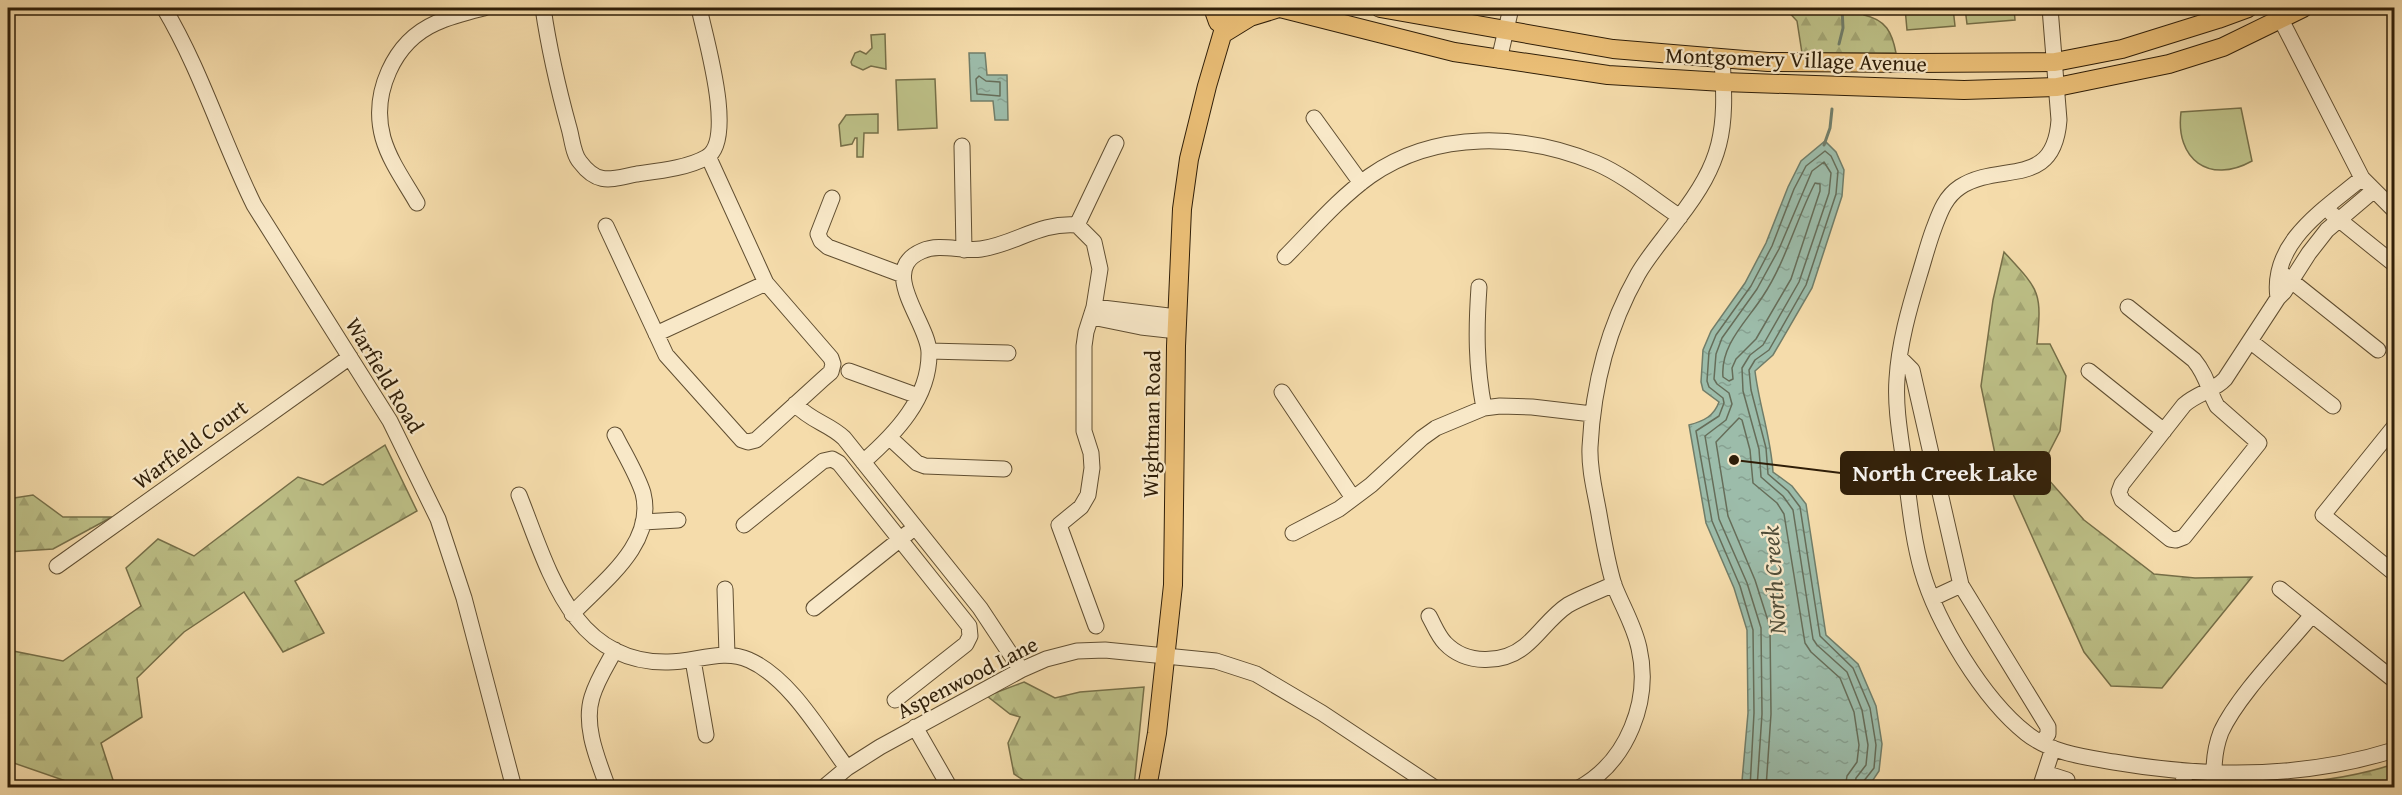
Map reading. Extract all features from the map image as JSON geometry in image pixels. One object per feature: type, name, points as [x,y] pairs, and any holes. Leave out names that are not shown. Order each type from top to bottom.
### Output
[{"type":"main road","name":"Wightman Road","points":[[1147,788],[1157,734],[1173,585],[1177,324],[1182,209],[1189,159],[1214,62],[1212,46],[1219,17],[1230,8]]},
{"type":"main road","points":[[1219,17],[1250,16],[1280,8]]},
{"type":"main road","name":"Montgomery Village Avenue","points":[[1280,8],[1454,52],[1608,75],[1723,82],[1964,90],[2057,87],[2169,64],[2223,47],[2278,13],[2303,8]]},
{"type":"main road","name":"Montgomery Village Avenue","points":[[1380,8],[1506,32],[1613,49],[1768,62],[1916,63],[2055,62],[2122,49],[2218,20],[2248,8]]},
{"type":"street","name":"Warfield Road","points":[[164,8],[197,71],[235,168],[254,206],[390,421],[438,519],[464,598],[514,788]]},
{"type":"street","points":[[417,203],[391,159],[384,139],[379,117],[384,82],[393,62],[407,44],[423,30],[435,23],[484,8]]},
{"type":"street","points":[[543,8],[549,52],[578,160],[590,174],[604,180],[689,164],[708,156],[718,144],[720,120],[718,99],[699,8]]},
{"type":"street","points":[[1499,60],[1511,8]]},
{"type":"street","points":[[2050,8],[2057,87],[2058,136],[2043,161],[2031,169],[1971,182],[1960,187],[1948,197],[1932,231],[1908,315],[1900,358],[1896,400],[1913,531],[1923,574],[1933,598],[1952,637],[1986,690],[2027,733],[2073,755],[2182,771],[2261,773],[2330,766],[2364,760],[2394,750]]},
{"type":"street","points":[[2278,13],[2362,178],[2394,210]]},
{"type":"street","points":[[1579,788],[1606,766],[1623,745],[1634,723],[1643,696],[1644,670],[1633,626],[1614,584],[1589,464],[1592,414],[1605,350],[1619,311],[1638,273],[1702,187],[1716,158],[1724,126],[1722,59]]},
{"type":"street","points":[[1314,118],[1361,183]]},
{"type":"street","points":[[1285,257],[1346,195],[1398,160],[1434,146],[1488,140],[1548,146],[1597,164],[1618,175],[1680,217]]},
{"type":"street","points":[[1077,225],[1116,143]]},
{"type":"street","points":[[962,146],[964,250]]},
{"type":"street","points":[[606,226],[672,364],[742,440],[748,442],[756,440],[831,372],[833,364],[831,358],[766,284],[708,156]]},
{"type":"street","points":[[2128,307],[2194,360],[2203,371],[2211,390],[2217,406],[2259,442],[2184,537],[2176,540],[2170,538],[2122,500],[2120,492],[2122,484],[2194,396],[2211,390],[2225,379],[2278,297],[2285,276],[2284,257],[2296,235],[2362,178]]},
{"type":"street","points":[[2285,276],[2338,220],[2373,190]]},
{"type":"street","points":[[832,198],[818,234],[821,241],[828,247],[903,275]]},
{"type":"street","points":[[2326,208],[2394,264]]},
{"type":"street","points":[[863,462],[890,438],[905,419],[918,396],[925,376],[929,351],[924,331],[905,292],[903,275],[915,255],[923,250],[992,247],[1050,225],[1077,225],[1088,234],[1098,254],[1100,269],[1093,312],[1084,346],[1084,431],[1091,453],[1091,482],[1088,495],[1081,507],[1059,525],[1096,626]]},
{"type":"street","points":[[2285,276],[2378,351]]},
{"type":"street","points":[[656,334],[766,284]]},
{"type":"street","points":[[1479,287],[1475,336],[1484,408]]},
{"type":"street","points":[[1093,312],[1177,324]]},
{"type":"street","points":[[2250,341],[2333,406]]},
{"type":"street","points":[[929,351],[1008,353]]},
{"type":"street","name":"Warfield Court","points":[[57,566],[350,357]]},
{"type":"street","points":[[1900,358],[1912,370],[1961,585],[2049,727],[2042,780],[2067,780],[2064,788]]},
{"type":"street","points":[[849,371],[918,396]]},
{"type":"street","points":[[2089,371],[2164,431]]},
{"type":"street","points":[[1282,392],[1353,498]]},
{"type":"street","points":[[795,404],[811,419],[838,432],[980,608],[1021,670]]},
{"type":"street","points":[[1293,533],[1339,509],[1436,428],[1484,408],[1532,407],[1592,414]]},
{"type":"street","points":[[2394,427],[2323,515],[2394,573]]},
{"type":"street","points":[[572,614],[631,552],[639,537],[643,522],[642,491],[615,435]]},
{"type":"street","points":[[890,438],[916,463],[925,466],[1004,469]]},
{"type":"street","points":[[744,525],[823,461],[832,459],[839,463],[969,626],[970,636],[966,644],[895,700]]},
{"type":"street","points":[[519,495],[559,592],[572,614],[596,639],[615,650],[647,661],[693,660],[727,655],[748,659],[780,681],[847,768]]},
{"type":"street","points":[[643,522],[678,520]]},
{"type":"street","points":[[814,608],[915,528]]},
{"type":"street","points":[[1429,616],[1443,641],[1452,649],[1465,656],[1482,660],[1499,659],[1511,656],[1525,646],[1568,605],[1614,584]]},
{"type":"street","points":[[1933,598],[1961,585]]},
{"type":"street","points":[[725,589],[727,655]]},
{"type":"street","points":[[2280,589],[2394,680]]},
{"type":"street","points":[[2214,772],[2214,756],[2222,731],[2243,698],[2312,615]]},
{"type":"street","points":[[608,788],[591,733],[590,709],[598,681],[615,650]]},
{"type":"street","name":"Aspenwood Lane","points":[[823,788],[847,768],[915,727],[1021,670],[1046,659],[1077,651],[1105,650],[1216,661],[1256,674],[1322,713],[1435,788]]},
{"type":"street","points":[[693,660],[705,735]]},
{"type":"street","points":[[915,727],[951,788]]},
{"type":"street","points":[[2182,771],[2186,788]]},
{"type":"green space","points":[[1785,8],[1862,8],[1864,15],[1878,20],[1887,28],[1896,53],[1802,53],[1797,21]]},
{"type":"green space","points":[[1905,8],[1953,8],[1955,26],[1907,30]]},
{"type":"green space","points":[[1965,8],[2014,8],[2015,20],[1967,24]]},
{"type":"green space","points":[[885,34],[886,69],[871,66],[863,70],[852,65],[855,53],[860,51],[866,54],[872,48],[871,35]]},
{"type":"green space","points":[[935,79],[937,128],[898,130],[896,80]]},
{"type":"green space","points":[[2241,108],[2252,161],[2236,168],[2222,170],[2198,163],[2189,154],[2184,143],[2181,112]]},
{"type":"green space","points":[[878,114],[878,133],[864,133],[863,157],[857,157],[857,138],[852,144],[841,146],[839,125],[846,115]]},
{"type":"green space","points":[[2004,252],[2025,275],[2036,293],[2039,313],[2037,344],[2050,344],[2066,376],[2060,431],[2040,470],[2084,520],[2154,574],[2195,578],[2252,577],[2162,688],[2111,686],[2084,652],[1995,454],[1981,386],[1993,300]]},
{"type":"green space","points":[[385,445],[417,511],[295,581],[324,633],[283,652],[244,592],[184,632],[137,678],[142,717],[101,743],[114,783],[111,787],[83,787],[8,761],[8,650],[63,661],[141,606],[126,568],[158,539],[194,556],[298,477],[323,485]]},
{"type":"green space","points":[[33,495],[63,517],[112,517],[53,549],[8,552],[8,499]]},
{"type":"green space","points":[[1024,682],[1055,698],[1080,692],[1144,687],[1134,787],[1034,787],[1014,774],[1008,743],[1020,717],[1010,714],[987,696]]},
{"type":"green space","points":[[2394,764],[2394,787],[2255,788],[2254,784],[2325,780]]},
{"type":"water","points":[[969,53],[985,53],[987,75],[1007,75],[1008,120],[995,120],[993,101],[971,101]]},
{"type":"water","points":[[1825,141],[1836,152],[1844,170],[1842,196],[1812,288],[1773,355],[1755,371],[1773,472],[1792,486],[1806,504],[1826,635],[1858,664],[1876,706],[1882,744],[1879,771],[1871,783],[1863,787],[1744,787],[1742,781],[1748,713],[1747,630],[1734,588],[1706,523],[1689,425],[1708,417],[1719,402],[1703,390],[1701,382],[1703,350],[1711,331],[1745,283],[1766,243],[1801,161]]},
{"type":"waterway","name":"North Creek","points":[[1839,44],[1843,28],[1842,8]]},
{"type":"waterway","name":"North Creek","points":[[1824,145],[1830,128],[1832,109]]},
{"type":"place","name":"North Creek Lake","points":[[1734,460]]}]
